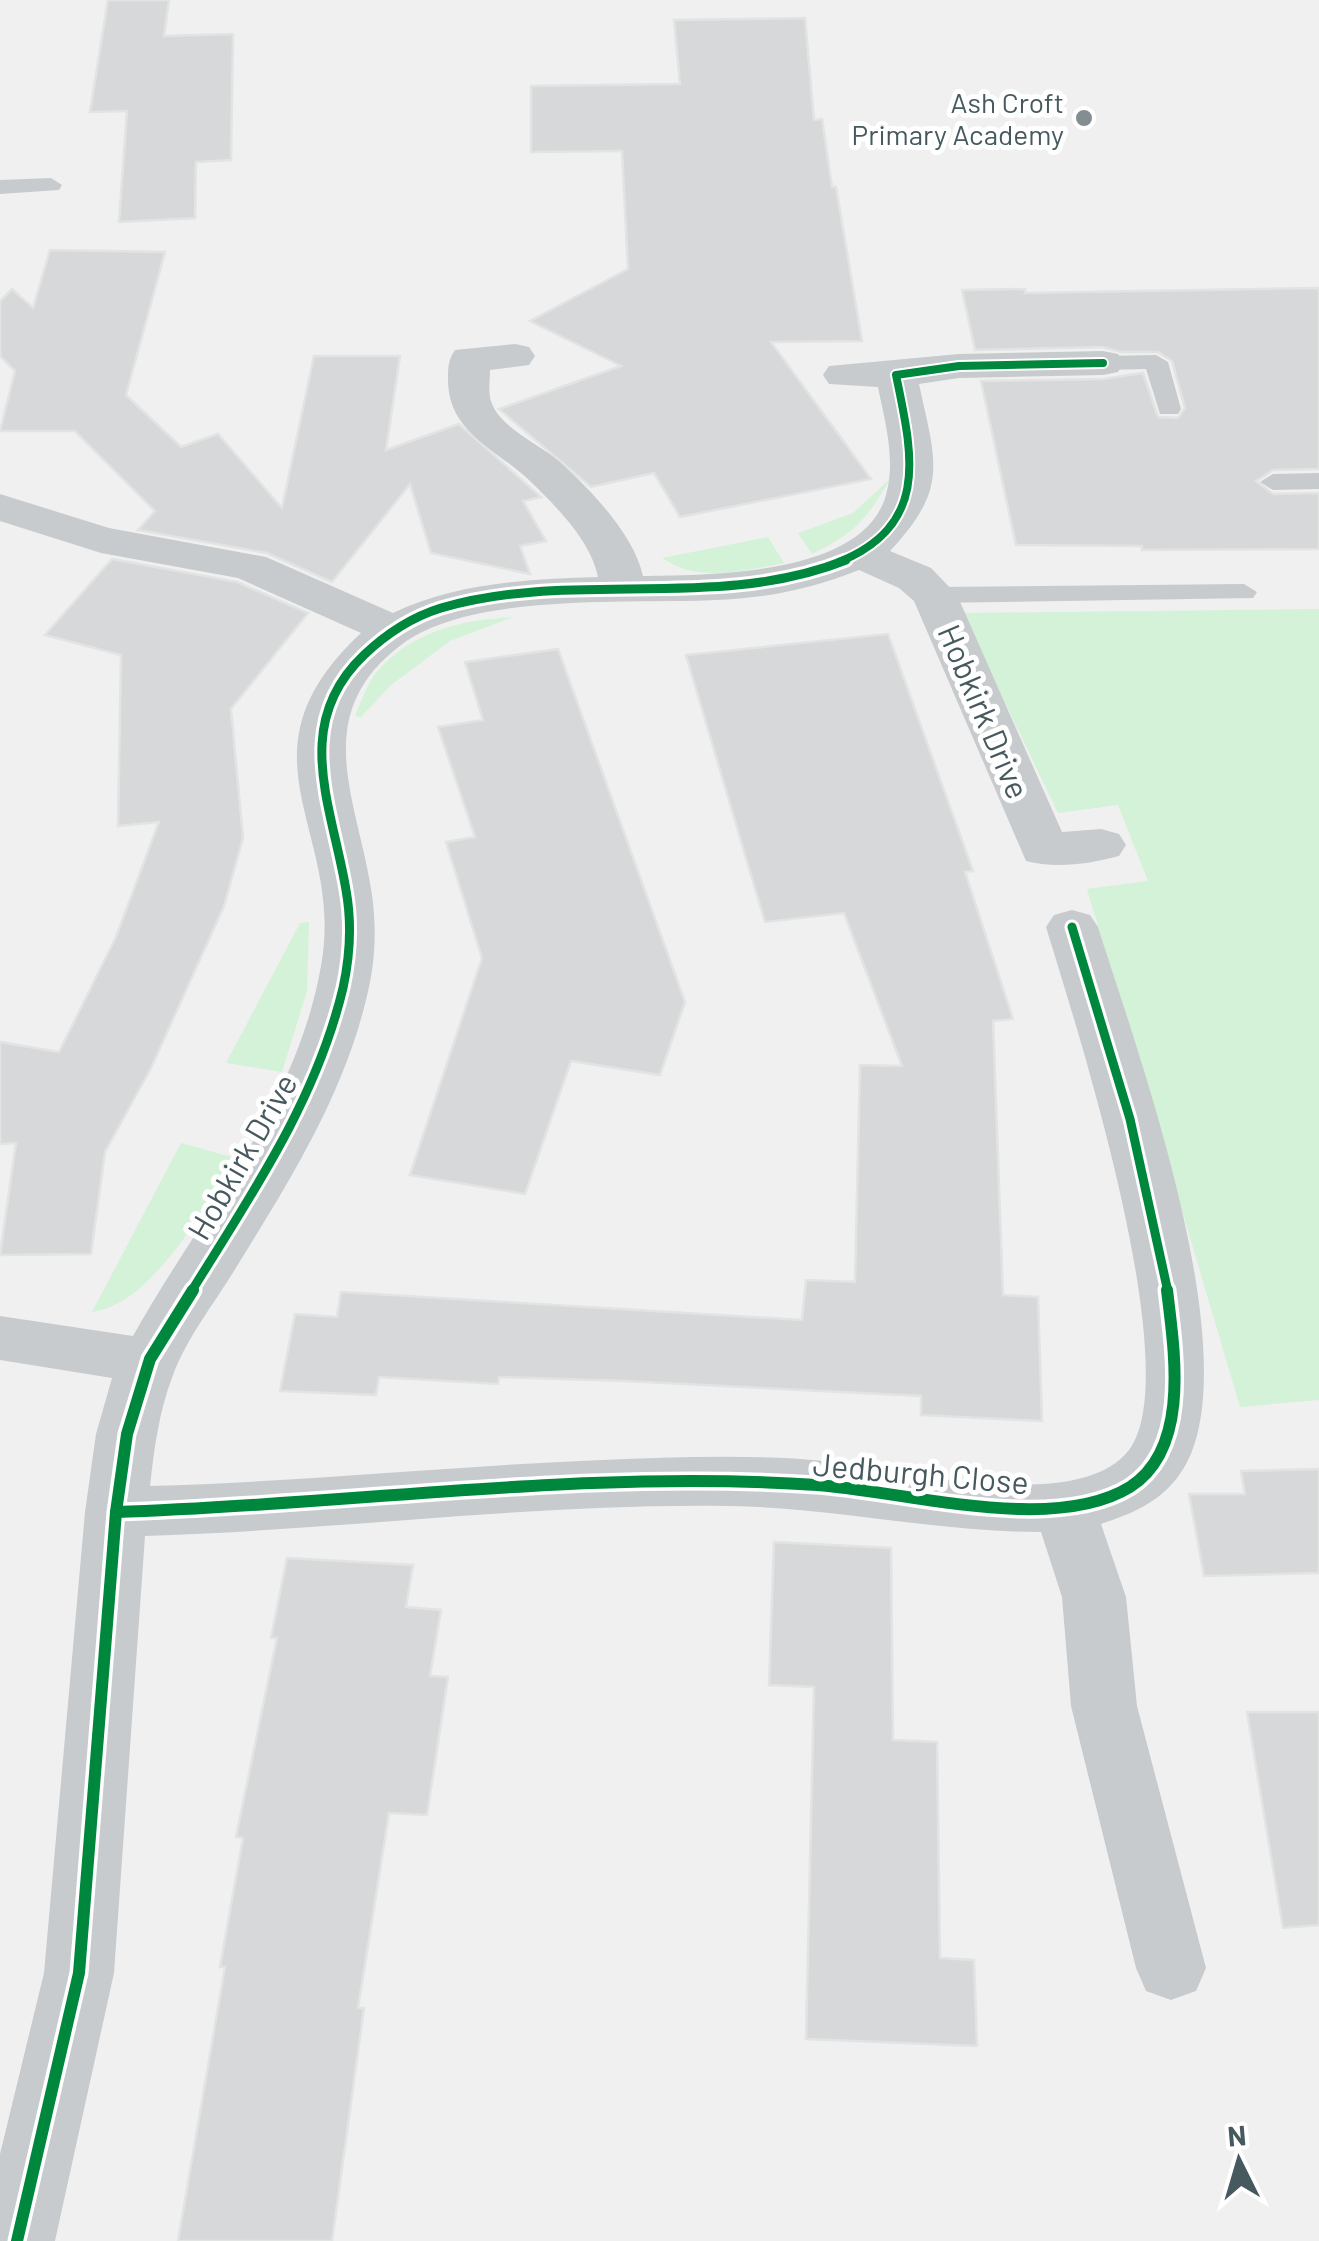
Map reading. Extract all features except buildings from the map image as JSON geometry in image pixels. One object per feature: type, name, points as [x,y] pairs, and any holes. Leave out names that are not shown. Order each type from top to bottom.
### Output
[{"type":"street","points":[[515,356],[468,359],[469,400],[486,426],[546,472],[590,522],[616,556],[624,590]]},
{"type":"street","points":[[864,556],[902,513],[912,462],[870,375],[959,366],[1103,363]]},
{"type":"street","points":[[0,507],[101,540],[250,567],[391,629]]},
{"type":"street","name":"Hobkirk Drive","points":[[17,2241],[79,1974],[116,1512],[126,1436],[148,1361],[298,1117],[326,1050],[345,977],[350,939],[348,906],[318,758],[328,696],[357,656],[391,629],[439,608],[501,596],[729,588],[807,574],[864,556],[915,578],[934,595],[986,706],[1044,850],[1101,845]]},
{"type":"street","name":"Jedburgh Close","points":[[116,1512],[201,1511],[576,1483],[818,1486],[999,1508],[1064,1508],[1120,1496],[1157,1462],[1174,1420],[1178,1390],[1150,1190],[1072,927]]},
{"type":"street","points":[[0,1338],[148,1361]]},
{"type":"street","name":"Jedburgh Close","points":[[1064,1508],[1094,1597],[1104,1706],[1170,1968]]},
{"type":"lane","points":[[0,186],[51,184]]},
{"type":"lane","points":[[1103,363],[1156,362],[1169,408]]},
{"type":"lane","points":[[1273,482],[1319,480]]},
{"type":"lane","points":[[934,595],[1244,592]]},
{"type":"green space","points":[[890,479],[858,524],[812,554],[798,533],[853,513]]},
{"type":"green space","points":[[768,537],[784,563],[737,572],[705,573],[662,558]]},
{"type":"green space","points":[[1319,609],[1319,1400],[1240,1407],[1087,889],[1148,881],[1118,805],[1058,813],[962,613]]},
{"type":"green space","points":[[513,617],[450,641],[391,685],[361,717],[355,716],[373,677],[405,647],[456,625]]},
{"type":"green space","points":[[309,922],[307,991],[282,1072],[226,1063],[300,923]]},
{"type":"green space","points":[[181,1143],[235,1158],[193,1226],[156,1272],[114,1305],[92,1312]]},
{"type":"cycle path","points":[[17,2241],[79,1973],[116,1512],[131,1415],[154,1351],[293,1123],[325,1050],[346,975],[350,938],[347,894],[322,776],[320,740],[328,704],[349,669],[386,634],[439,608],[506,596],[739,586],[808,575],[864,552],[901,513],[911,480],[910,445],[896,375],[959,366],[1103,363]]},
{"type":"cycle path","points":[[116,1512],[642,1482],[819,1485],[949,1503],[1049,1508],[1093,1501],[1130,1486],[1157,1460],[1173,1413],[1175,1351],[1166,1277],[1150,1198],[1072,927]]},
{"type":"place","name":"Ash Croft Primary Academy","points":[[1084,118]]}]
